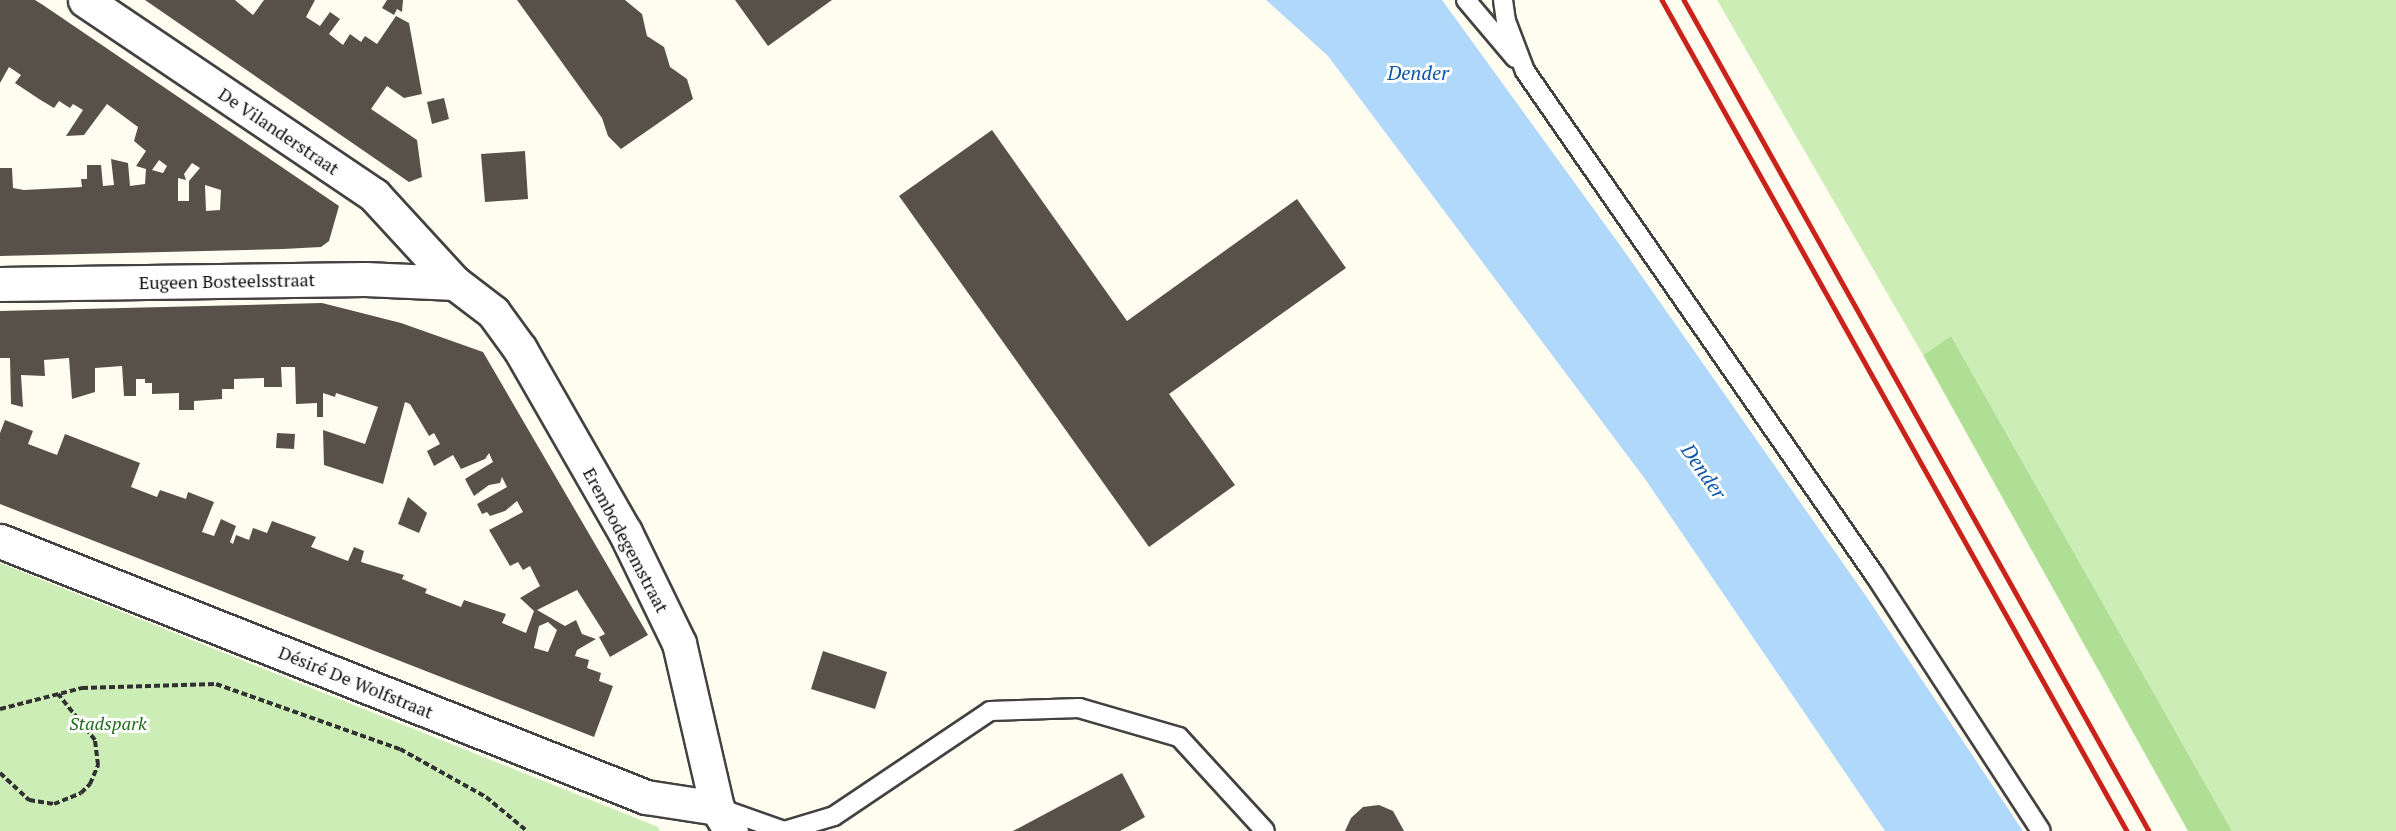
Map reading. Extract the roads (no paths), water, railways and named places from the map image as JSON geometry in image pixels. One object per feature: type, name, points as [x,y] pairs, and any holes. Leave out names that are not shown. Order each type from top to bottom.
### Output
[{"type":"street","name":"De Vilanderstraat","points":[[85,0],[374,195],[455,283]]},
{"type":"street","name":"Eugeen Bosteelsstraat","points":[[0,284],[365,279],[455,283]]},
{"type":"street","name":"Erembodegemstraat","points":[[455,283],[494,312],[520,349],[626,532],[680,643],[724,819]]},
{"type":"street","name":"Désiré De Wolfstraat","points":[[0,541],[646,797],[724,819]]},
{"type":"lane","points":[[1466,0],[1525,71],[1874,574],[2041,831]]},
{"type":"lane","points":[[1503,0],[1506,21],[1525,71]]},
{"type":"lane","points":[[724,819],[784,831],[834,816],[990,711],[1079,708],[1179,737],[1265,831]]},
{"type":"water","name":"Dender","points":[[1266,0],[1442,0],[1622,248],[1866,596],[2023,831],[1885,831],[1645,479],[1328,56]]},
{"type":"railway","points":[[1662,0],[2127,831]]},
{"type":"railway","points":[[1684,0],[2149,831]]},
{"type":"park label","name":"Stadspark","points":[[108,723]]}]
